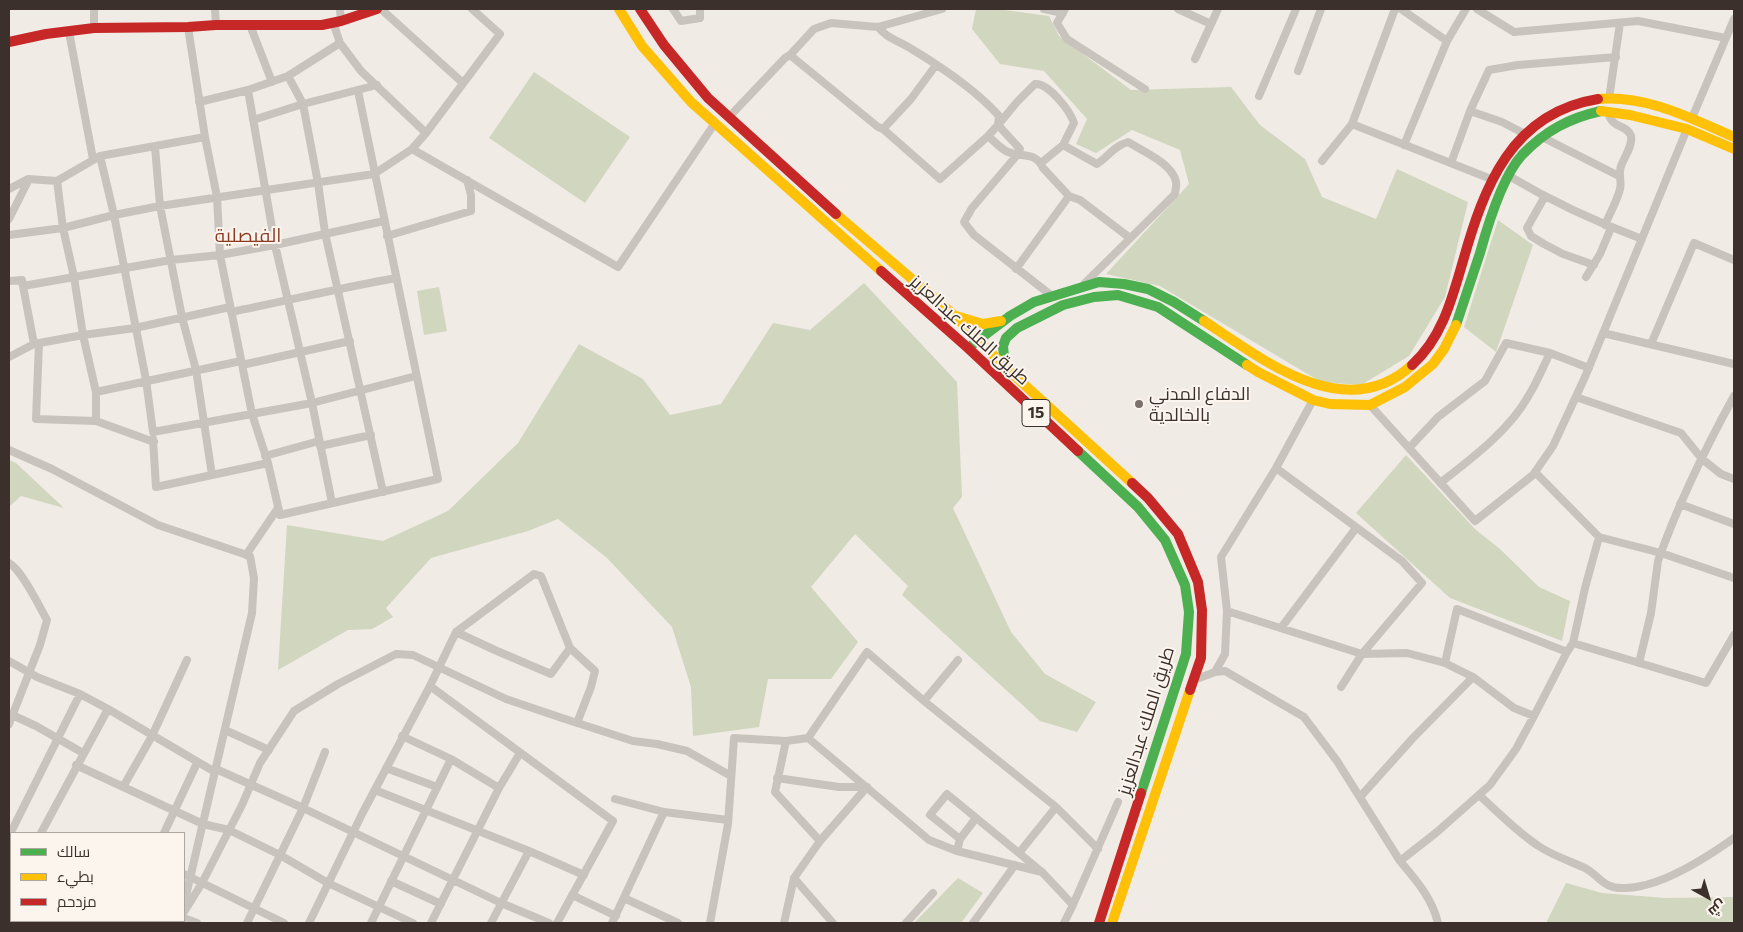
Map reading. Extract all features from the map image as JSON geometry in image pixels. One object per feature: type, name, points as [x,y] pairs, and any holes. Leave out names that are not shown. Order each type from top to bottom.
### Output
[{"type":"main road","points":[[9,42],[46,34],[94,28],[250,24],[322,25],[377,9]]},
{"type":"main road","name":"طريق الملك عبدالعزيز","points":[[619,9],[642,46],[691,102],[968,348],[1138,507],[1166,540],[1185,585],[1189,612],[1186,654],[1099,923]]},
{"type":"main road","name":"طريق الملك عبدالعزيز","points":[[640,9],[664,45],[708,98],[863,238],[954,315],[1005,367],[1148,498],[1178,534],[1198,582],[1202,610],[1202,658],[1112,923]]},
{"type":"main road","points":[[968,348],[1008,318],[1035,301],[1097,282],[1133,285],[1173,301],[1277,368],[1313,384],[1345,392],[1382,386],[1406,373],[1421,358],[1434,340],[1445,318],[1491,179],[1502,161],[1535,124],[1556,112],[1580,102],[1609,98],[1648,103],[1692,118],[1734,137]]},
{"type":"main road","points":[[976,357],[1025,322],[1064,305],[1094,297],[1118,295],[1158,307],[1258,372],[1313,400],[1330,404],[1370,405],[1405,387],[1433,364],[1444,349],[1455,326],[1490,219],[1508,176],[1521,156],[1550,130],[1578,116],[1602,111],[1630,115],[1687,129],[1734,149]]},
{"type":"main road","points":[[1463,266],[1475,267]]},
{"type":"main road","points":[[954,315],[984,324],[997,323],[1008,318]]},
{"type":"main road","points":[[1005,367],[1003,346],[1006,338],[1012,331]]},
{"type":"street","points":[[94,9],[94,28]]},
{"type":"street","points":[[215,9],[216,25]]},
{"type":"street","points":[[340,9],[337,22],[340,43],[361,71],[426,133]]},
{"type":"street","points":[[381,9],[463,83]]},
{"type":"street","points":[[9,235],[63,228],[160,206],[318,184],[374,174],[412,149],[500,34],[472,9]]},
{"type":"street","points":[[673,9],[681,20],[700,18],[700,9]]},
{"type":"street","points":[[729,117],[814,29],[832,23],[878,27],[942,9]]},
{"type":"street","points":[[1044,9],[1064,11],[1057,23],[1068,39],[1145,89]]},
{"type":"street","points":[[1178,9],[1211,24]]},
{"type":"street","points":[[1195,60],[1218,9]]},
{"type":"street","points":[[1259,96],[1296,9]]},
{"type":"street","points":[[1298,71],[1321,9]]},
{"type":"street","points":[[1322,161],[1352,124],[1395,9]]},
{"type":"street","points":[[1401,9],[1447,42]]},
{"type":"street","points":[[1404,145],[1447,42],[1466,9]]},
{"type":"street","points":[[1478,9],[1514,32],[1638,21],[1726,38]]},
{"type":"street","points":[[1692,118],[1734,19]]},
{"type":"street","points":[[1609,98],[1620,23]]},
{"type":"street","points":[[250,24],[272,82]]},
{"type":"street","points":[[188,27],[205,138],[217,198],[220,255],[252,414],[280,515],[438,479],[358,91]]},
{"type":"street","points":[[878,27],[883,33],[936,65],[986,102],[999,116],[998,125],[1020,149],[1018,154],[972,208],[964,222],[974,234],[1052,296]]},
{"type":"street","points":[[69,32],[97,158],[114,215],[146,380],[154,442],[156,486],[212,476],[320,444],[371,435]]},
{"type":"street","points":[[199,102],[248,90],[288,76],[340,43]]},
{"type":"street","points":[[790,56],[878,127],[883,129],[940,179],[988,136],[1026,91],[1035,84],[1039,84],[1049,90],[1071,113],[1074,123],[1063,145],[1041,163]]},
{"type":"street","points":[[1451,163],[1470,110],[1489,70],[1518,65],[1616,57]]},
{"type":"street","points":[[883,129],[911,99],[936,65]]},
{"type":"street","points":[[288,76],[303,104],[325,233],[383,492]]},
{"type":"street","points":[[253,120],[303,104],[377,86]]},
{"type":"street","points":[[248,90],[276,245],[312,403],[332,503]]},
{"type":"street","points":[[1470,110],[1502,122],[1525,134]]},
{"type":"street","points":[[1586,278],[1600,254],[1620,188],[1619,176],[1621,167],[1632,140],[1630,134],[1625,129],[1613,123],[1608,112]]},
{"type":"street","points":[[412,149],[618,267],[715,123]]},
{"type":"street","points":[[1352,124],[1491,179]]},
{"type":"street","points":[[1370,405],[1475,521],[1535,472],[1554,446],[1589,368],[1687,129]]},
{"type":"street","points":[[988,136],[1006,152],[1030,155],[1041,163],[1043,168],[1069,196],[1080,200],[1130,238]]},
{"type":"street","points":[[1542,137],[1619,176]]},
{"type":"street","points":[[9,190],[28,179],[57,181],[97,158],[205,138]]},
{"type":"street","points":[[1063,145],[1097,164],[1106,158],[1118,145],[1128,142],[1153,157],[1172,172],[1177,184],[1175,194],[1082,286]]},
{"type":"street","points":[[155,147],[160,206],[182,317],[196,370],[212,476]]},
{"type":"street","points":[[1508,176],[1608,226],[1642,239]]},
{"type":"street","points":[[9,219],[28,179]]},
{"type":"street","points":[[387,236],[471,211],[471,195],[467,180]]},
{"type":"street","points":[[57,181],[63,228],[74,277],[83,335],[96,392],[96,421]]},
{"type":"street","points":[[1016,269],[1069,196]]},
{"type":"street","points":[[1546,196],[1527,228],[1530,236],[1563,254],[1594,265]]},
{"type":"street","points":[[23,286],[170,260],[220,255],[276,245],[384,221]]},
{"type":"street","points":[[1652,344],[1694,242],[1734,260]]},
{"type":"street","points":[[9,358],[36,344],[135,328],[182,317],[288,301],[338,288],[396,278]]},
{"type":"street","points":[[9,281],[22,280],[36,344],[36,419],[96,421],[154,442]]},
{"type":"street","points":[[1603,333],[1734,364]]},
{"type":"street","points":[[96,392],[196,370],[300,353],[350,341]]},
{"type":"street","points":[[1409,448],[1438,418],[1485,381],[1506,343],[1550,353],[1589,368]]},
{"type":"street","points":[[1440,483],[1506,426],[1528,397],[1550,353]]},
{"type":"street","points":[[153,432],[312,403],[416,376]]},
{"type":"street","points":[[1639,663],[1651,613],[1658,561],[1680,504],[1734,396]]},
{"type":"street","points":[[1576,397],[1681,433],[1702,459],[1721,474],[1734,479]]},
{"type":"street","points":[[1215,672],[1225,654],[1227,611],[1221,557],[1276,468],[1313,400]]},
{"type":"street","points":[[9,450],[52,469],[158,526],[250,556],[254,578],[252,613],[203,824],[187,876],[185,895]]},
{"type":"street","points":[[1276,468],[1402,561],[1422,583],[1362,654],[1341,687]]},
{"type":"street","points":[[1535,472],[1599,538],[1661,553],[1734,578]]},
{"type":"street","points":[[1680,504],[1734,524]]},
{"type":"street","points":[[246,555],[278,508]]},
{"type":"street","points":[[1282,628],[1356,528]]},
{"type":"street","points":[[1400,861],[1437,832],[1490,785],[1516,749],[1567,652],[1574,643],[1585,588],[1599,538]]},
{"type":"street","points":[[9,563],[26,582],[47,620],[9,724]]},
{"type":"street","points":[[309,923],[353,832],[430,686],[456,632],[534,574],[541,576],[570,648],[596,670],[577,723]]},
{"type":"street","points":[[1445,663],[1457,609],[1567,652]]},
{"type":"street","points":[[1227,611],[1362,654],[1407,653],[1445,663],[1473,677],[1514,708],[1534,716]]},
{"type":"street","points":[[456,632],[552,674],[570,648]]},
{"type":"street","points":[[1574,643],[1706,683],[1734,635]]},
{"type":"street","points":[[808,738],[867,652],[924,701],[1056,807],[1098,849]]},
{"type":"street","points":[[185,910],[202,883],[252,786],[260,763],[294,711],[338,684],[396,654],[413,656],[506,700],[633,742],[657,744],[687,751],[731,776]]},
{"type":"street","points":[[123,787],[152,736],[187,660]]},
{"type":"street","points":[[924,701],[958,660]]},
{"type":"street","points":[[9,661],[37,677],[80,694],[108,709],[197,763],[303,808],[501,903],[549,923]]},
{"type":"street","points":[[1194,680],[1215,672],[1225,671],[1304,718],[1337,761],[1400,861],[1425,892],[1435,910],[1438,923]]},
{"type":"street","points":[[1360,797],[1413,738],[1473,677]]},
{"type":"street","points":[[430,686],[613,821],[557,923]]},
{"type":"street","points":[[11,832],[80,694]]},
{"type":"street","points":[[42,832],[76,765],[108,709]]},
{"type":"street","points":[[11,715],[57,737],[83,753]]},
{"type":"street","points":[[225,730],[269,750]]},
{"type":"street","points":[[402,736],[451,759],[499,788]]},
{"type":"street","points":[[710,923],[728,820],[734,738],[786,741],[808,738],[929,840],[957,851],[1042,872]]},
{"type":"street","points":[[786,741],[775,792],[820,841]]},
{"type":"street","points":[[248,923],[303,808],[325,752]]},
{"type":"street","points":[[431,923],[499,788],[520,753]]},
{"type":"street","points":[[371,923],[451,759]]},
{"type":"street","points":[[164,832],[197,763]]},
{"type":"street","points":[[76,765],[203,824],[229,830],[280,855],[328,883],[413,923]]},
{"type":"street","points":[[386,768],[437,787]]},
{"type":"street","points":[[778,778],[839,787],[867,787]]},
{"type":"street","points":[[784,923],[794,878],[820,841],[867,787]]},
{"type":"street","points":[[375,790],[478,830],[584,875]]},
{"type":"street","points":[[960,838],[930,815],[948,794],[1042,872],[1073,905]]},
{"type":"street","points":[[1479,795],[1541,848],[1587,869],[1606,885],[1624,888],[1648,884],[1680,871],[1709,856],[1734,838]]},
{"type":"street","points":[[616,799],[664,812],[728,820]]},
{"type":"street","points":[[1062,923],[1073,905],[1118,802]]},
{"type":"street","points":[[1018,853],[1056,807]]},
{"type":"street","points":[[572,895],[614,919],[664,812]]},
{"type":"street","points":[[957,851],[960,838],[976,818]]},
{"type":"street","points":[[491,923],[529,851]]},
{"type":"street","points":[[973,923],[1015,865]]},
{"type":"street","points":[[187,876],[284,923]]},
{"type":"street","points":[[794,878],[833,923]]},
{"type":"street","points":[[391,881],[441,904]]},
{"type":"street","points":[[906,923],[933,893]]},
{"type":"street","points":[[624,898],[678,923]]},
{"type":"street","points":[[185,918],[197,923]]},
{"type":"green space","points":[[976,9],[997,9],[1049,16],[1059,36],[1131,90],[1231,87],[1260,125],[1305,159],[1322,197],[1376,219],[1397,169],[1468,202],[1445,297],[1409,356],[1361,385],[1321,382],[1160,286],[1106,274],[1189,184],[1180,150],[1132,130],[1096,153],[1076,144],[1087,119],[1044,71],[1000,64],[972,29]]},
{"type":"green space","points":[[534,72],[630,137],[585,203],[489,138]]},
{"type":"green space","points":[[1498,220],[1533,245],[1496,352],[1464,327]]},
{"type":"green space","points":[[864,283],[957,382],[962,497],[953,508],[1011,632],[1045,674],[1096,702],[1077,732],[1040,721],[902,595],[908,586],[855,534],[811,587],[858,642],[831,679],[768,679],[759,727],[693,736],[691,687],[672,627],[607,558],[558,519],[528,531],[431,558],[386,608],[393,617],[372,629],[348,630],[278,670],[287,525],[383,541],[448,511],[518,443],[579,344],[643,379],[670,415],[721,404],[773,323],[810,330]]},
{"type":"green space","points":[[439,287],[447,331],[424,335],[417,291]]},
{"type":"green space","points":[[1406,455],[1476,530],[1500,549],[1539,587],[1570,601],[1562,641],[1450,598],[1356,513]]},
{"type":"green space","points":[[9,460],[16,463],[64,508],[21,496],[9,507]]},
{"type":"green space","points":[[958,878],[983,893],[961,923],[914,923]]},
{"type":"green space","points":[[1566,883],[1602,893],[1666,898],[1734,897],[1734,923],[1546,923]]},
{"type":"traffic: fast","points":[[1456,325],[1496,201],[1515,164],[1522,155],[1549,132],[1578,117],[1601,111]]},
{"type":"traffic: fast","points":[[973,344],[1010,316],[1034,302],[1099,282],[1124,284],[1148,289],[1174,302],[1204,321]]},
{"type":"traffic: fast","points":[[1005,367],[1003,346],[1006,338],[1017,328],[1063,305],[1094,297],[1118,295],[1158,307],[1247,365]]},
{"type":"traffic: fast","points":[[1078,451],[1138,507],[1165,540],[1185,585],[1189,612],[1186,654],[1141,793]]},
{"type":"traffic: slow","points":[[619,9],[642,46],[691,102],[881,271]]},
{"type":"traffic: slow","points":[[1598,99],[1616,99],[1651,104],[1668,109],[1734,137]]},
{"type":"traffic: slow","points":[[1601,111],[1630,115],[1687,129],[1734,149]]},
{"type":"traffic: slow","points":[[836,214],[954,315],[1005,367],[1132,483]]},
{"type":"traffic: slow","points":[[956,316],[983,324],[1001,321]]},
{"type":"traffic: slow","points":[[1204,321],[1278,368],[1305,380],[1333,388],[1360,389],[1387,382],[1412,365]]},
{"type":"traffic: slow","points":[[1247,365],[1313,400],[1330,404],[1370,405],[1405,387],[1433,364],[1444,349],[1456,325]]},
{"type":"traffic: slow","points":[[1112,923],[1190,690]]},
{"type":"traffic: jam","points":[[9,42],[46,34],[94,28],[322,25],[377,9]]},
{"type":"traffic: jam","points":[[640,9],[664,45],[708,98],[836,214]]},
{"type":"traffic: jam","points":[[1412,365],[1431,343],[1445,317],[1481,206],[1492,181],[1506,158],[1523,137],[1543,120],[1568,107],[1598,99]]},
{"type":"traffic: jam","points":[[881,271],[968,348],[1078,451]]},
{"type":"traffic: jam","points":[[1132,483],[1148,498],[1178,534],[1198,582],[1202,610],[1201,658],[1190,690]]},
{"type":"traffic: jam","points":[[1099,923],[1141,793]]},
{"type":"place","name":"الدفاع المدني بالخالدية","points":[[1139,404]]},
{"type":"district","name":"الفيصلية","points":[[248,236]]}]
